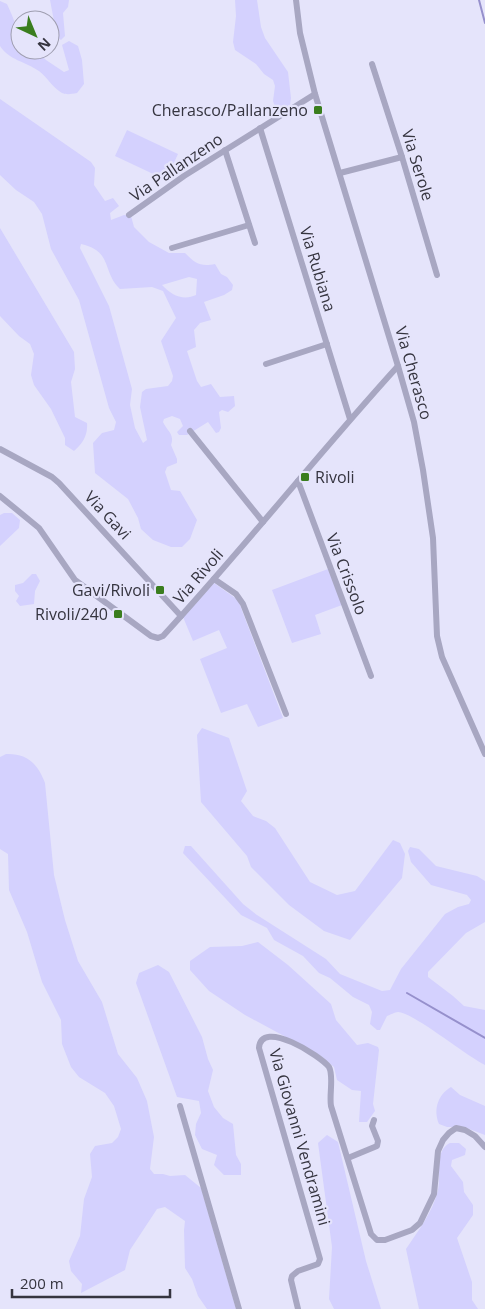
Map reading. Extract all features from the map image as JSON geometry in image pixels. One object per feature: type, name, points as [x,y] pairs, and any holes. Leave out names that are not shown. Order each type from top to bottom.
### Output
[{"type":"street","name":"Via Cherasco","points":[[296,0],[300,33],[316,94],[414,422],[432,530],[437,636],[442,657],[485,754]]},
{"type":"street","name":"Via Serole","points":[[372,64],[437,275]]},
{"type":"street","name":"Via Pallanzeno","points":[[129,215],[176,181],[316,94]]},
{"type":"street","name":"Via Rubiana","points":[[260,128],[350,419]]},
{"type":"street","points":[[225,150],[255,243]]},
{"type":"street","points":[[340,173],[402,157]]},
{"type":"street","points":[[172,248],[249,225]]},
{"type":"street","points":[[266,364],[327,344]]},
{"type":"street","name":"Via Rivoli","points":[[0,496],[39,528],[75,580],[151,636],[162,637],[398,366]]},
{"type":"street","points":[[190,431],[263,522]]},
{"type":"street","name":"Via Gavi","points":[[0,449],[52,477],[59,483],[181,616]]},
{"type":"street","name":"Via Crissolo","points":[[298,481],[372,676]]},
{"type":"street","points":[[214,579],[236,594],[243,604],[286,714]]},
{"type":"street","name":"Via Giovanni Vendramini","points":[[298,1309],[291,1280],[292,1276],[298,1271],[318,1264],[320,1259],[259,1048],[263,1040],[274,1037],[288,1040],[319,1058],[329,1068],[331,1073],[331,1106],[371,1234],[376,1240],[412,1230],[422,1220],[435,1190],[438,1151],[449,1132],[456,1128],[465,1130],[475,1136],[485,1147]]},
{"type":"street","points":[[180,1106],[239,1309]]},
{"type":"street","points":[[348,1158],[377,1146],[378,1142],[372,1126],[374,1120]]},
{"type":"shaded area","points":[[50,0],[69,0],[68,7],[63,13],[65,36],[61,40],[60,10],[52,10]]},
{"type":"shaded area","points":[[235,0],[257,0],[261,27],[265,38],[288,72],[291,98],[290,105],[283,110],[275,107],[273,101],[275,86],[273,80],[264,74],[256,64],[235,50],[233,42],[236,16]]},
{"type":"shaded area","points":[[0,1],[7,4],[10,11],[10,56],[0,46]]},
{"type":"shaded area","points":[[69,41],[78,46],[82,60],[84,84],[77,93],[62,93],[34,68],[17,60],[46,60],[64,72],[69,70],[62,45]]},
{"type":"shaded area","points":[[0,99],[91,162],[95,168],[94,185],[105,201],[113,198],[119,206],[110,213],[111,220],[124,215],[131,216],[134,227],[149,242],[169,253],[185,253],[198,263],[205,265],[215,264],[221,274],[227,277],[233,285],[232,290],[224,295],[204,302],[211,320],[200,323],[194,330],[196,347],[187,351],[197,381],[201,387],[211,384],[220,397],[234,396],[235,406],[228,412],[222,410],[219,412],[221,428],[216,433],[208,422],[187,435],[179,435],[177,432],[183,426],[180,419],[172,416],[164,419],[163,422],[171,435],[171,445],[177,459],[177,463],[167,467],[165,472],[171,490],[180,491],[197,520],[190,539],[182,547],[171,547],[153,540],[141,529],[138,518],[128,499],[95,473],[93,443],[102,433],[114,430],[116,422],[109,408],[79,300],[51,249],[42,214],[34,202],[16,190],[0,175]],"holes":[[[81,244],[91,247],[103,257],[114,282],[120,289],[152,287],[163,291],[176,318],[161,341],[173,376],[172,381],[168,386],[146,389],[142,392],[140,407],[147,440],[143,443],[135,428],[130,405],[132,389],[109,306],[80,248]],[[189,277],[197,279],[196,295],[191,297],[178,296],[169,292],[162,285]]]},
{"type":"shaded area","points":[[127,130],[178,154],[166,180],[115,156]]},
{"type":"shaded area","points":[[0,228],[74,352],[75,369],[71,382],[75,417],[87,423],[87,431],[80,445],[74,451],[65,445],[65,438],[51,409],[34,385],[31,375],[34,354],[30,344],[19,336],[0,316]]},
{"type":"shaded area","points":[[12,513],[20,520],[19,528],[0,546],[0,515]]},
{"type":"shaded area","points":[[328,569],[342,605],[315,615],[321,634],[292,643],[272,590]]},
{"type":"shaded area","points":[[32,574],[36,574],[40,581],[35,591],[34,604],[20,606],[16,601],[19,596],[15,591],[15,585],[23,583]]},
{"type":"shaded area","points":[[214,583],[238,600],[283,718],[258,727],[247,704],[221,713],[200,659],[227,648],[219,630],[193,641],[183,617]]},
{"type":"shaded area","points":[[202,728],[229,738],[247,791],[241,801],[253,816],[266,821],[275,828],[310,882],[337,895],[355,891],[393,840],[400,843],[405,854],[402,878],[350,940],[324,931],[289,905],[251,867],[247,856],[201,802],[197,735]]},
{"type":"shaded area","points":[[6,754],[20,755],[31,761],[39,770],[45,783],[54,875],[65,920],[78,961],[102,1002],[118,1054],[137,1078],[147,1101],[154,1137],[150,1169],[154,1174],[185,1175],[201,1188],[236,1309],[207,1309],[198,1296],[192,1279],[185,1268],[185,1221],[165,1207],[157,1209],[130,1250],[125,1270],[81,1293],[82,1284],[71,1271],[69,1261],[80,1236],[84,1199],[92,1177],[90,1154],[95,1146],[112,1143],[118,1137],[121,1129],[114,1106],[105,1093],[79,1077],[71,1067],[62,1044],[61,1020],[42,982],[27,932],[9,890],[8,854],[0,849],[0,757]]},
{"type":"shaded area","points":[[185,846],[191,846],[243,904],[257,915],[326,959],[340,974],[382,991],[390,990],[401,969],[445,914],[469,904],[471,900],[467,895],[431,885],[411,862],[408,851],[410,847],[419,849],[436,866],[477,876],[485,881],[485,922],[466,933],[428,972],[428,977],[464,1006],[485,1010],[485,1065],[406,1014],[398,1012],[387,1016],[380,1030],[377,1030],[370,1024],[372,1012],[369,1005],[353,997],[330,978],[319,973],[303,956],[274,940],[267,928],[241,915],[183,853]]},
{"type":"shaded area","points":[[258,942],[288,965],[331,1004],[336,1020],[357,1045],[368,1043],[378,1047],[373,1104],[375,1111],[367,1122],[359,1122],[361,1091],[352,1090],[337,1080],[334,1067],[321,1056],[245,1015],[209,991],[190,970],[190,961],[210,947],[242,946]]},
{"type":"shaded area","points":[[158,965],[169,972],[202,1037],[213,1070],[208,1091],[214,1107],[223,1118],[233,1124],[236,1155],[241,1164],[241,1175],[224,1175],[214,1165],[217,1155],[202,1149],[195,1135],[196,1124],[201,1113],[199,1101],[177,1097],[136,983],[139,973]]},
{"type":"shaded area","points":[[451,1087],[460,1095],[485,1106],[485,1135],[464,1127],[447,1127],[439,1124],[437,1118],[438,1103],[443,1094]]},
{"type":"shaded area","points":[[327,1135],[338,1142],[366,1261],[381,1309],[334,1309],[329,1299],[332,1247],[318,1143]]},
{"type":"shaded area","points":[[450,1143],[459,1143],[466,1149],[465,1155],[452,1160],[451,1166],[463,1182],[464,1192],[473,1205],[473,1215],[457,1238],[472,1282],[472,1300],[478,1309],[419,1309],[406,1249],[433,1206],[439,1184],[440,1157],[445,1147]]},
{"type":"waterway","points":[[479,0],[485,23]]},
{"type":"waterway","points":[[407,993],[485,1038]]},
{"type":"place","name":"Cherasco/Pallanzeno","points":[[318,110]]},
{"type":"place","name":"Rivoli","points":[[305,477]]},
{"type":"place","name":"Gavi/Rivoli","points":[[160,590]]},
{"type":"place","name":"Rivoli/240","points":[[118,614]]}]
